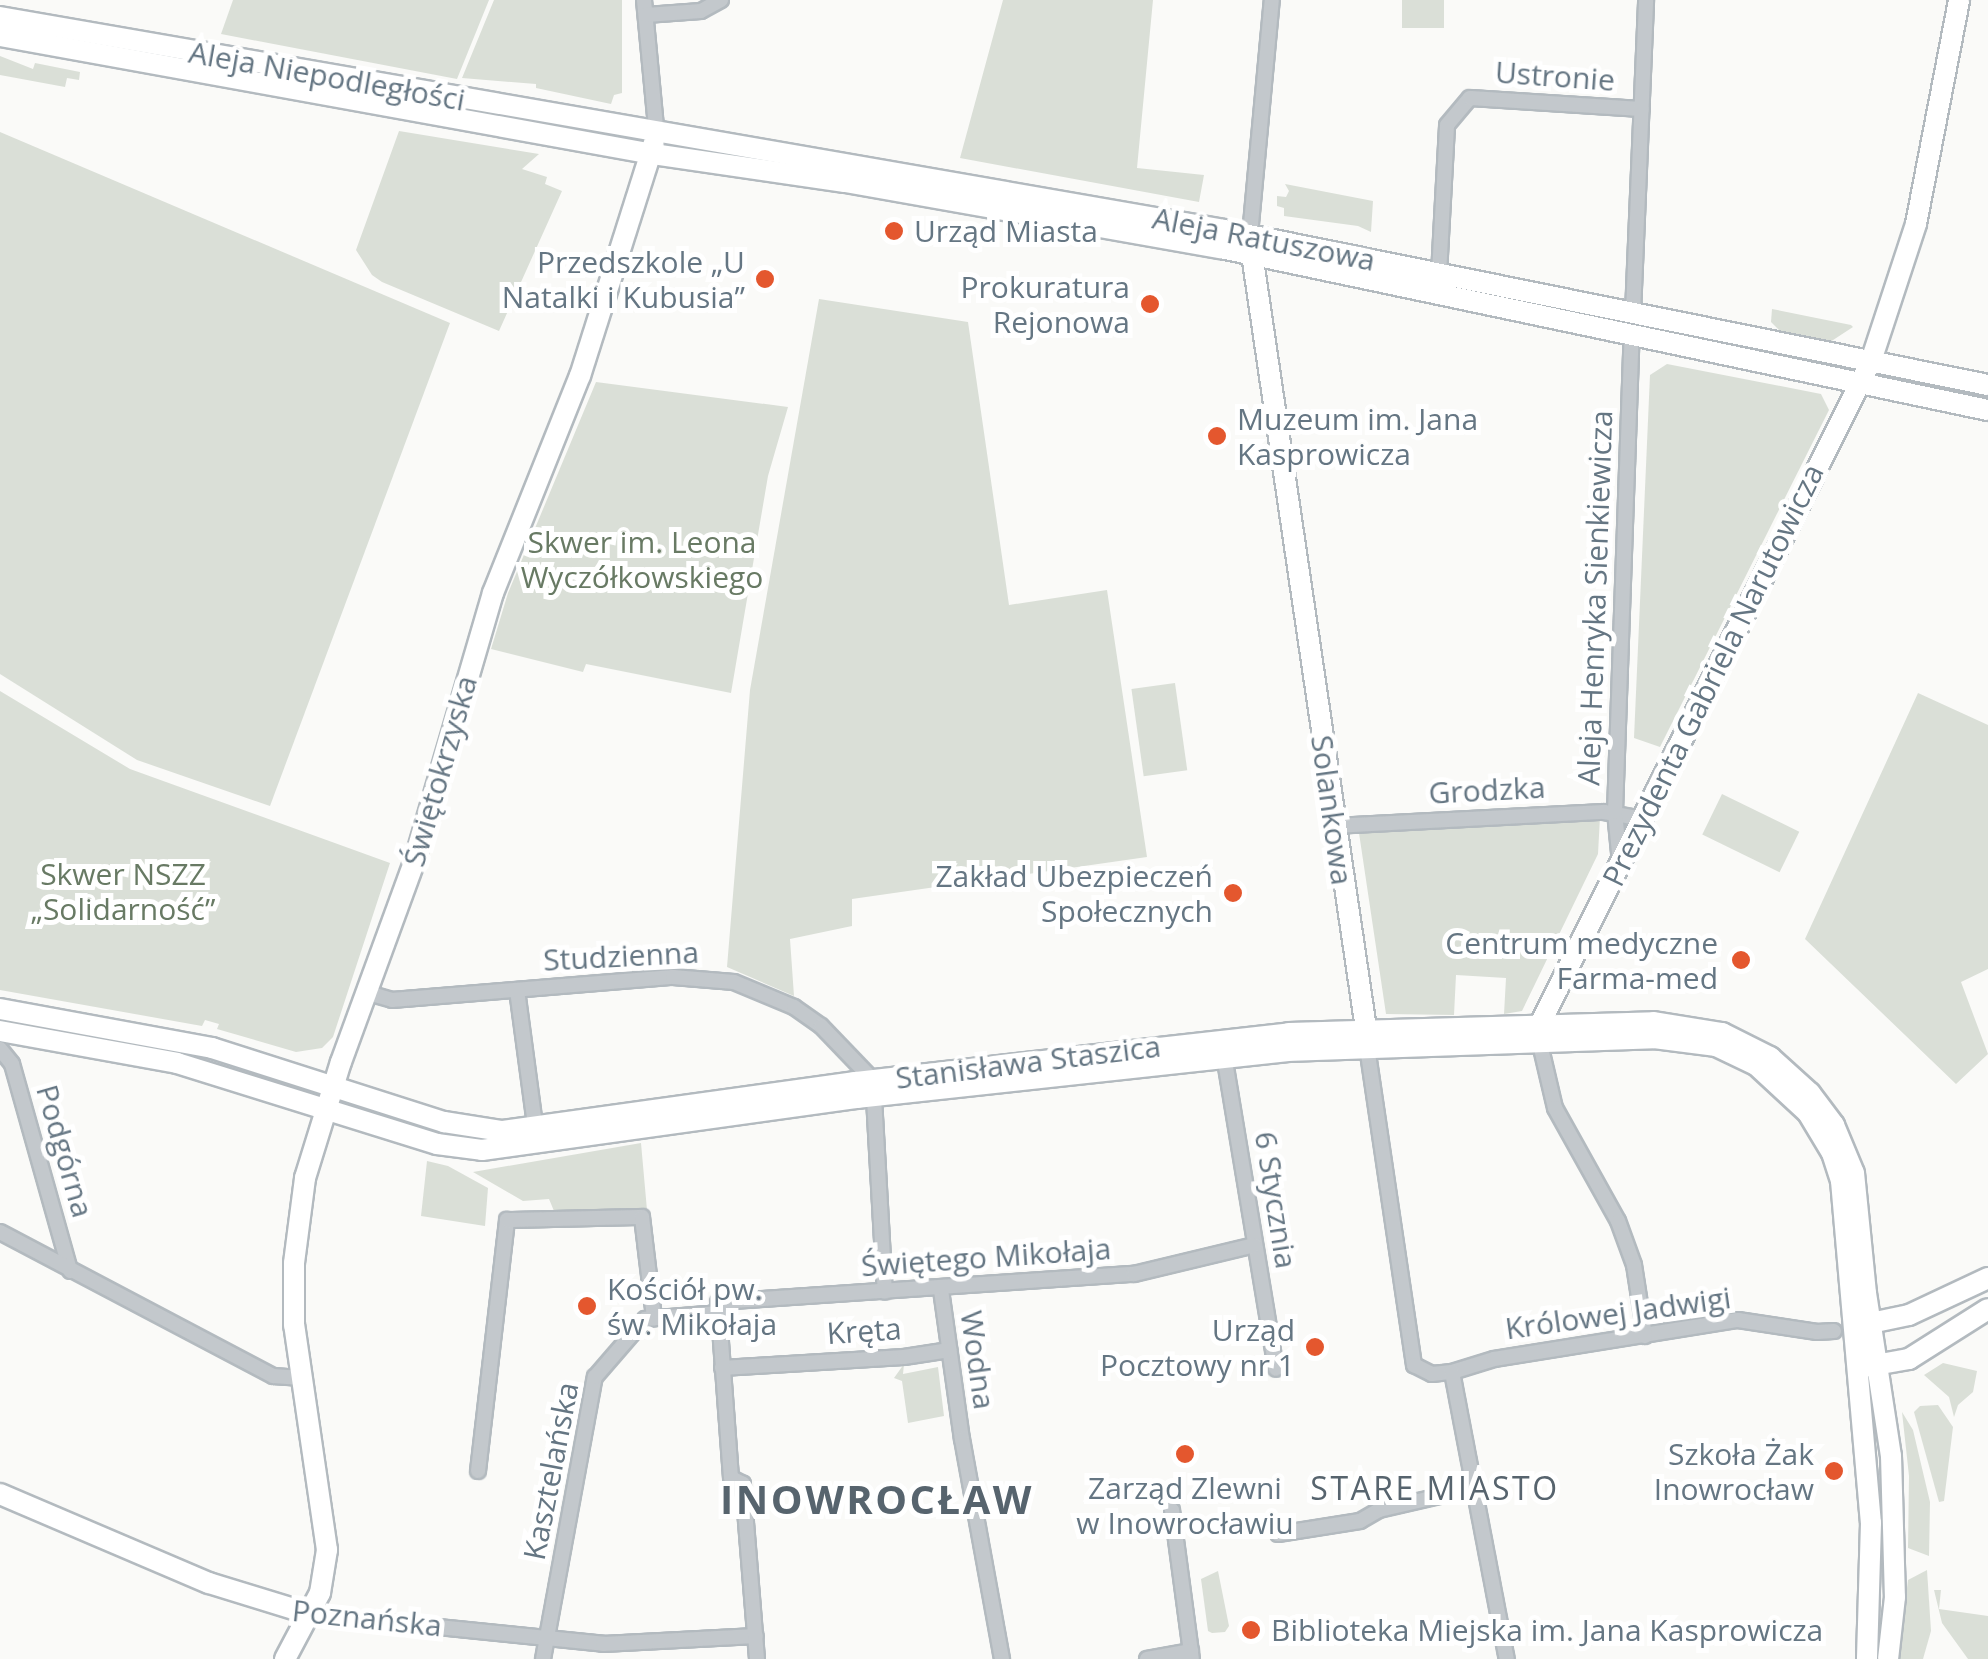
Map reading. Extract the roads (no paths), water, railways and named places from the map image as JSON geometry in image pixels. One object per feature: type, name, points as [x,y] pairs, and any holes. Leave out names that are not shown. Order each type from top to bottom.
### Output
[{"type":"street","name":"Świętokrzyska","points":[[285,1659],[323,1586],[327,1550],[294,1326],[296,1246],[306,1178],[326,1108],[414,864],[493,593],[574,393],[653,154],[656,128],[645,7],[700,11],[720,0]]},
{"type":"street","name":"Solankowa","points":[[1272,0],[1251,245],[1414,1365]]},
{"type":"street","name":"Aleja Henryka Sienkiewicza","points":[[1620,863],[1615,812],[1646,0]]},
{"type":"street","name":"Prezydenta Gabriela Narutowicza","points":[[1540,1035],[1642,818],[1871,361],[1916,224],[1960,0]]},
{"type":"street","name":"Aleja Niepodległości","points":[[0,18],[428,94],[656,128]]},
{"type":"street","name":"Aleja Niepodległości","points":[[0,36],[653,154]]},
{"type":"street","name":"Ustronie","points":[[1439,274],[1447,124],[1470,98],[1642,110]]},
{"type":"street","name":"Aleja Ratuszowa","points":[[656,128],[846,173],[1439,274],[1858,384],[1988,410]]},
{"type":"street","name":"Aleja Ratuszowa","points":[[653,154],[846,173]]},
{"type":"street","name":"Aleja Ratuszowa","points":[[1251,245],[1633,323],[1988,384]]},
{"type":"street","name":"Grodzka","points":[[1334,826],[1615,812],[1642,818]]},
{"type":"street","name":"Studzienna","points":[[368,993],[392,1000],[672,977],[734,982],[794,1007],[820,1026],[873,1088]]},
{"type":"street","points":[[517,990],[534,1117]]},
{"type":"street","name":"Stanisława Staszica","points":[[0,1009],[212,1048],[444,1122],[502,1131],[1223,1048],[1366,1038],[1540,1035],[1691,1040],[1742,1056],[1791,1094],[1825,1139],[1841,1181],[1853,1327],[1868,1367]]},
{"type":"street","name":"Stanisława Staszica","points":[[0,1031],[177,1062],[437,1144],[498,1150],[873,1088]]},
{"type":"street","points":[[1540,1035],[1555,1108],[1618,1222],[1634,1265],[1645,1336]]},
{"type":"street","name":"6 Stycznia","points":[[1223,1048],[1276,1369]]},
{"type":"street","name":"Podgórna","points":[[0,1049],[12,1064],[70,1271]]},
{"type":"street","points":[[873,1088],[886,1292]]},
{"type":"street","points":[[478,1471],[507,1220],[642,1216],[654,1318]]},
{"type":"street","points":[[0,1232],[273,1376],[302,1378]]},
{"type":"street","name":"Świętego Mikołaja","points":[[654,1318],[886,1292],[1134,1274],[1255,1245]]},
{"type":"street","points":[[1853,1327],[1909,1314],[1988,1278]]},
{"type":"street","name":"Wodna","points":[[940,1290],[1002,1659]]},
{"type":"street","points":[[718,1308],[731,1478],[743,1484],[757,1659]]},
{"type":"street","points":[[1868,1367],[1909,1358],[1988,1310]]},
{"type":"street","name":"Kasztelańska","points":[[543,1659],[595,1376],[645,1319],[654,1318]]},
{"type":"street","name":"Królowej Jadwigi","points":[[1414,1365],[1432,1374],[1452,1372],[1494,1359],[1738,1320],[1817,1332],[1853,1327]]},
{"type":"street","name":"Kręta","points":[[722,1368],[904,1357],[949,1350]]},
{"type":"street","points":[[1867,1659],[1871,1536],[1868,1367]]},
{"type":"street","points":[[1868,1367],[1894,1495],[1895,1597],[1888,1659]]},
{"type":"street","points":[[1452,1372],[1506,1659]]},
{"type":"street","points":[[1278,1534],[1360,1521],[1379,1510],[1474,1488]]},
{"type":"street","name":"Poznańska","points":[[0,1494],[209,1583],[282,1609],[604,1644],[756,1636]]},
{"type":"street","points":[[1147,1659],[1192,1655],[1172,1510]]},
{"type":"place","name":"Urząd Miasta","points":[[894,231]]},
{"type":"place","name":"Przedszkole „U Natalki i Kubusia”","points":[[765,279]]},
{"type":"place","name":"Prokuratura Rejonowa","points":[[1150,304]]},
{"type":"place","name":"Muzeum im. Jana Kasprowicza","points":[[1217,436]]},
{"type":"place","name":"Zakład Ubezpieczeń Społecznych","points":[[1233,893]]},
{"type":"place","name":"Centrum medyczne Farma-med","points":[[1741,960]]},
{"type":"place","name":"Kościół pw. św. Mikołaja","points":[[587,1306]]},
{"type":"place","name":"Urząd Pocztowy nr 1","points":[[1315,1347]]},
{"type":"place","name":"Zarząd Zlewni w Inowrocławiu","points":[[1185,1454]]},
{"type":"place","name":"Szkoła Żak Inowrocław","points":[[1834,1471]]},
{"type":"place","name":"Biblioteka Miejska im. Jana Kasprowicza","points":[[1251,1630]]},
{"type":"district","name":"STARE MIASTO","points":[[1435,1488]]},
{"type":"district","name":"INOWROCŁAW","points":[[877,1499]]},
{"type":"park label","name":"Skwer im. Leona Wyczółkowskiego","points":[[642,559]]},
{"type":"park label","name":"Skwer NSZZ „Solidarność”","points":[[123,891]]}]
